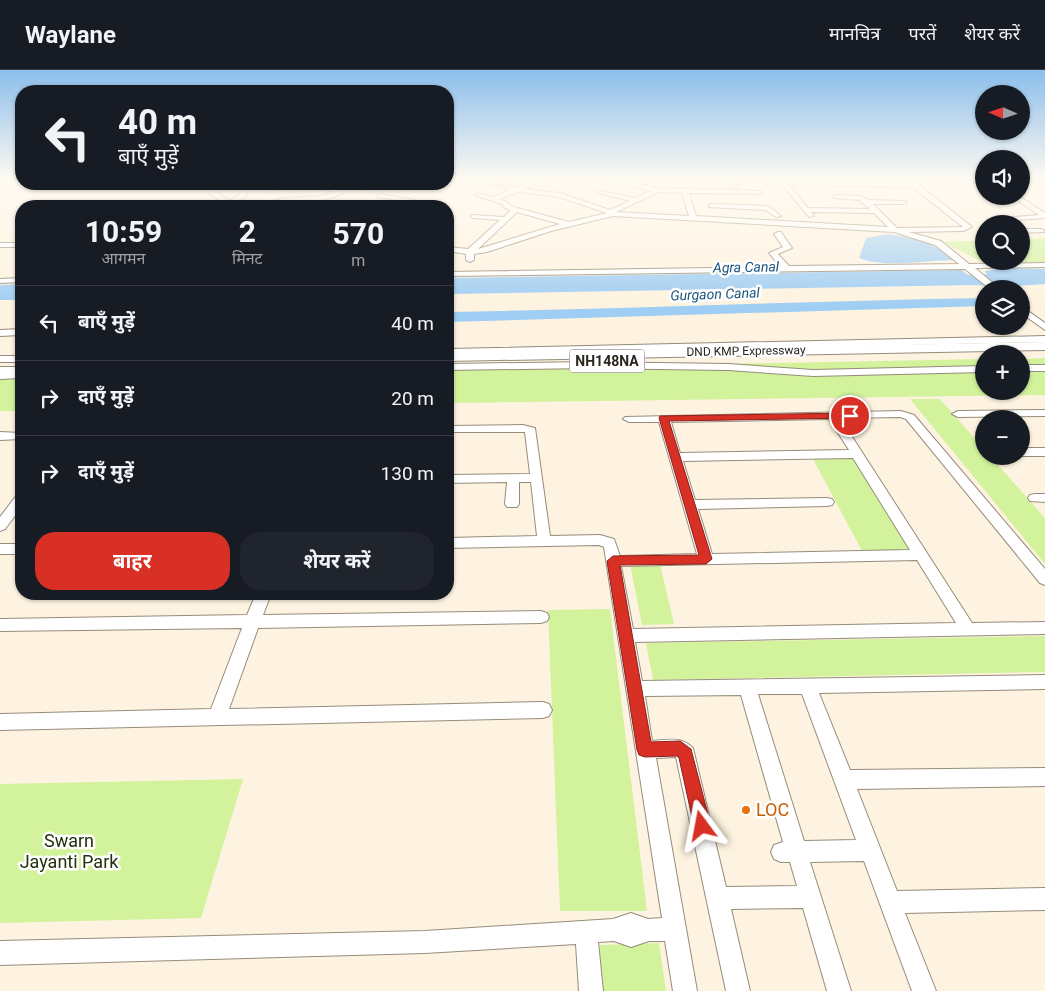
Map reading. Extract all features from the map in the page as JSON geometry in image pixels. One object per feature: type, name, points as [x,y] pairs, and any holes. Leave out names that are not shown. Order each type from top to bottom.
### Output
[{"type":"highway","name":"DND KMP Expressway","points":[[454,365],[1045,346]]},
{"type":"highway","points":[[1030,353],[1045,353]]},
{"type":"highway","name":"DND KMP Expressway","points":[[454,357],[975,354]]},
{"type":"highway","points":[[0,365],[15,364]]},
{"type":"highway","points":[[0,371],[15,371]]},
{"type":"street","points":[[454,249],[473,248],[503,222]]},
{"type":"street","points":[[560,222],[567,224]]},
{"type":"street","points":[[454,242],[484,250],[575,222]]},
{"type":"street","points":[[745,222],[775,228],[816,225],[896,230],[967,228],[963,222]]},
{"type":"street","points":[[887,222],[896,230],[937,242],[984,280]]},
{"type":"street","points":[[963,222],[972,222]]},
{"type":"street","points":[[775,228],[788,248],[774,253],[786,268]]},
{"type":"street","points":[[1030,231],[1042,231]]},
{"type":"street","points":[[0,247],[15,246]]},
{"type":"street","points":[[0,247],[15,247]]},
{"type":"street","points":[[470,273],[473,248]]},
{"type":"street","points":[[454,274],[1045,265]]},
{"type":"street","points":[[0,281],[15,280]]},
{"type":"street","points":[[1030,315],[1045,327]]},
{"type":"street","points":[[0,333],[15,332]]},
{"type":"street","points":[[454,352],[1045,340]]},
{"type":"street","points":[[0,359],[15,359]]},
{"type":"street","points":[[454,365],[728,367],[813,373],[975,369]]},
{"type":"street","points":[[1030,368],[1045,368]]},
{"type":"street","points":[[0,376],[15,375]]},
{"type":"street","points":[[958,414],[1045,413]]},
{"type":"street","points":[[629,419],[902,414],[914,419],[1045,579]]},
{"type":"street","points":[[833,416],[967,628]]},
{"type":"street","points":[[664,418],[706,559]]},
{"type":"street","points":[[454,429],[523,428],[531,430],[544,541]]},
{"type":"street","points":[[0,446],[10,436]]},
{"type":"street","points":[[1030,452],[1045,452]]},
{"type":"street","points":[[675,457],[856,454]]},
{"type":"street","points":[[454,479],[537,478]]},
{"type":"street","points":[[512,504],[513,479]]},
{"type":"street","points":[[690,505],[827,502]]},
{"type":"street","points":[[0,526],[15,507]]},
{"type":"street","points":[[454,542],[605,541],[611,547],[685,991]]},
{"type":"street","points":[[0,550],[15,549]]},
{"type":"street","points":[[613,561],[920,555]]},
{"type":"street","points":[[217,717],[261,600]]},
{"type":"street","points":[[0,625],[541,618]]},
{"type":"street","points":[[626,636],[1045,628]]},
{"type":"street","points":[[635,689],[1045,682]]},
{"type":"street","points":[[808,686],[924,991]]},
{"type":"street","points":[[747,687],[788,852],[809,897],[838,991]]},
{"type":"street","points":[[0,722],[543,710]]},
{"type":"street","points":[[645,750],[680,748],[686,754],[738,991]]},
{"type":"street","points":[[844,780],[1045,777]]},
{"type":"street","points":[[788,852],[871,850]]},
{"type":"street","points":[[718,898],[809,897]]},
{"type":"street","points":[[890,902],[1045,899]]},
{"type":"street","points":[[0,953],[424,942],[616,930],[627,936],[635,936],[647,930],[674,929]]},
{"type":"street","points":[[586,932],[591,991]]},
{"type":"green space","points":[[1045,238],[1045,262],[1030,262],[1030,239]]},
{"type":"green space","points":[[975,240],[975,258],[943,242]]},
{"type":"green space","points":[[1045,358],[1045,395],[1030,395],[1030,359]]},
{"type":"green space","points":[[975,359],[975,396],[454,403],[454,369]]},
{"type":"green space","points":[[0,376],[15,376],[15,411],[0,411]]},
{"type":"green space","points":[[910,399],[940,399],[975,439],[975,465],[998,465],[1045,518],[1045,564]]},
{"type":"green space","points":[[813,459],[854,459],[911,551],[862,551]]},
{"type":"green space","points":[[630,564],[660,564],[674,624],[642,625]]},
{"type":"green space","points":[[610,609],[647,911],[560,911],[548,610]]},
{"type":"green space","points":[[1045,636],[1045,672],[653,680],[646,643]]},
{"type":"green space","name":"Swarn Jayanti Park","points":[[243,779],[201,918],[0,923],[0,784]]},
{"type":"green space","points":[[659,943],[666,991],[603,991],[599,945]]},
{"type":"water","points":[[888,234],[922,240],[960,260],[882,263],[859,258],[866,238]]},
{"type":"water","points":[[1045,269],[1045,284],[1030,285],[1030,280],[975,280],[975,285],[454,294],[454,278],[961,270],[980,279],[988,277],[985,271]]},
{"type":"water","points":[[15,284],[15,300],[0,300],[0,285]]},
{"type":"water","points":[[975,298],[975,306],[454,322],[454,312]]},
{"type":"waterway","name":"Agra Canal","points":[[958,277],[1001,276]]},
{"type":"place","name":"LOC","points":[[746,810]]},
{"type":"route","points":[[702,826],[686,754],[680,748],[645,750],[613,561],[706,559],[664,418],[850,416]]},
{"type":"water label","name":"Gurgaon Canal","points":[[715,294]]}]
